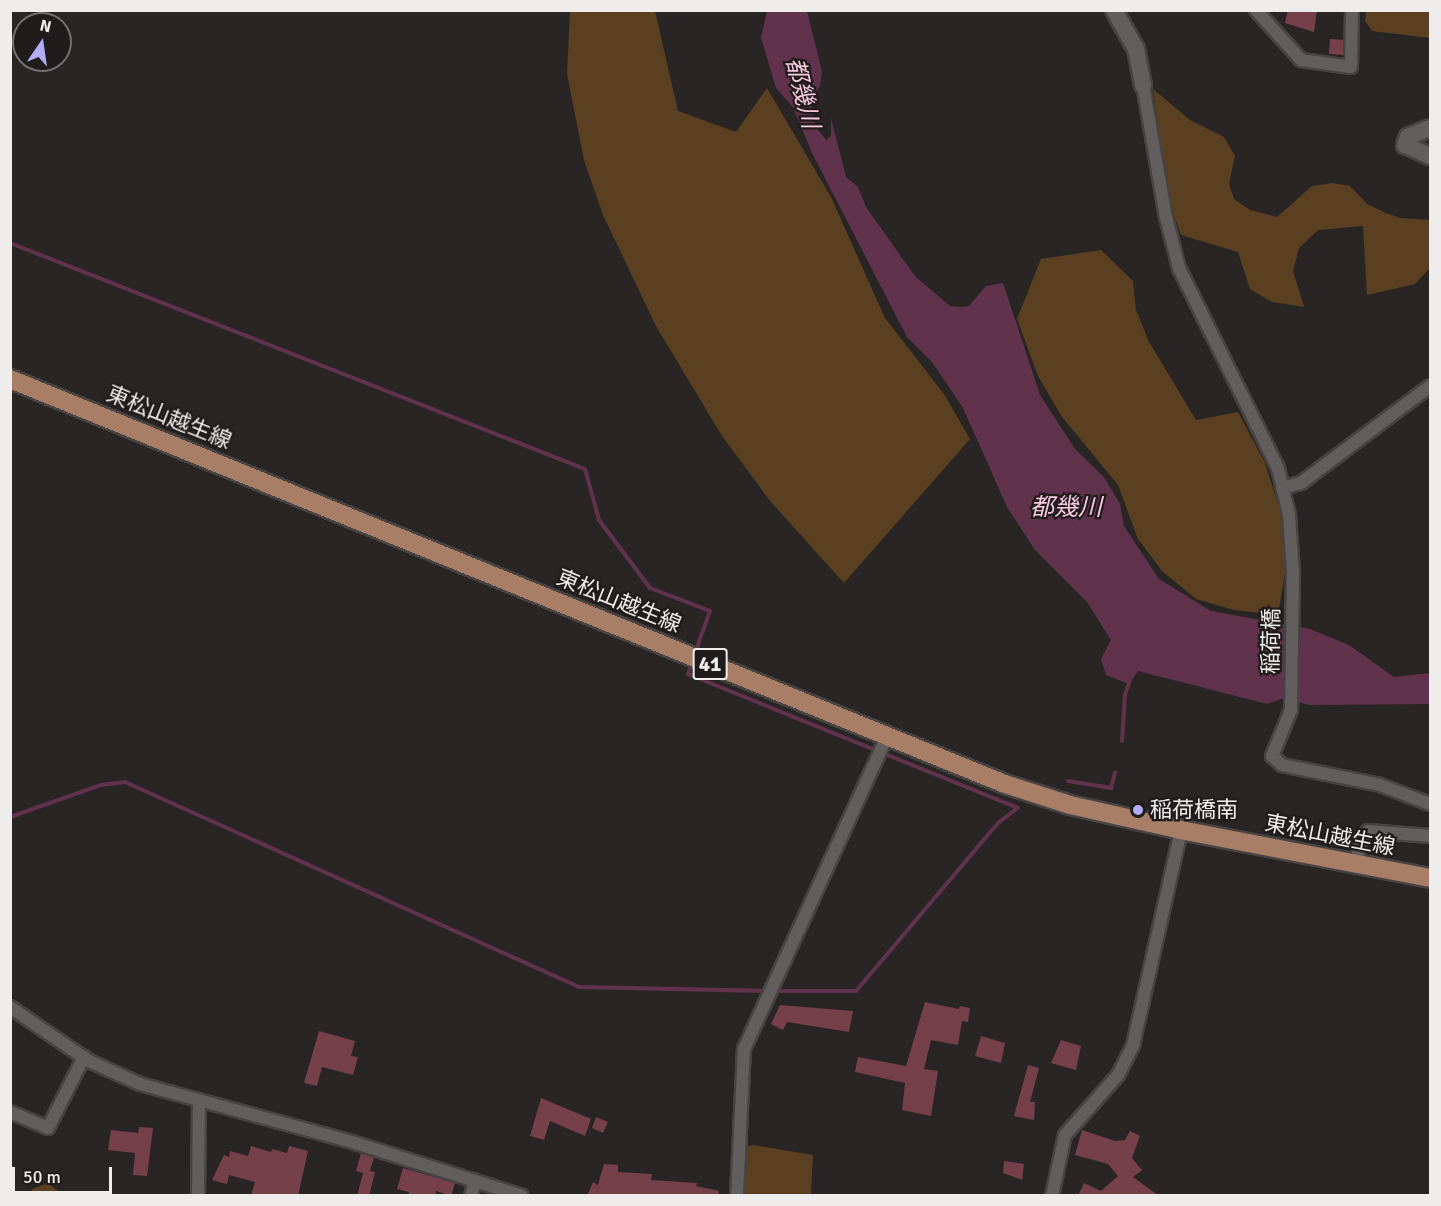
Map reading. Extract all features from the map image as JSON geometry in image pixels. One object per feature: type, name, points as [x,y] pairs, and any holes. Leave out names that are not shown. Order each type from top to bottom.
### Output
[{"type":"main road","name":"東松山越生線","points":[[10,379],[1005,784],[1070,805],[1181,830],[1431,878]]},
{"type":"street","points":[[1114,10],[1133,43],[1143,85]]},
{"type":"street","points":[[1256,10],[1301,60],[1351,68],[1352,10]]},
{"type":"street","name":"稲荷橋","points":[[1143,85],[1165,213],[1179,268],[1278,468],[1283,488],[1293,572],[1291,711],[1272,751],[1277,762],[1380,785],[1431,804]]},
{"type":"street","points":[[1431,128],[1408,137],[1405,145],[1431,156]]},
{"type":"street","points":[[1283,488],[1301,483],[1431,387]]},
{"type":"street","points":[[737,1196],[744,1049],[888,735]]},
{"type":"street","points":[[1052,1196],[1065,1135],[1118,1075],[1133,1045],[1181,830]]},
{"type":"street","points":[[1356,865],[1361,838],[1368,831],[1431,836]]},
{"type":"street","points":[[10,1007],[84,1057],[140,1084],[199,1103],[352,1142],[522,1196]]},
{"type":"street","points":[[10,1112],[48,1128],[84,1057]]},
{"type":"street","points":[[198,1196],[199,1103]]},
{"type":"street","points":[[471,1196],[475,1180]]},
{"type":"shaded area","points":[[570,11],[655,11],[678,111],[736,132],[767,88],[831,197],[885,318],[944,394],[970,439],[844,583],[771,502],[722,436],[656,326],[603,215],[584,160],[567,74]]},
{"type":"shaded area","points":[[1366,11],[1430,11],[1430,38],[1372,31],[1365,21]]},
{"type":"shaded area","points":[[1153,89],[1190,120],[1224,137],[1235,156],[1229,184],[1234,199],[1250,210],[1277,217],[1312,186],[1332,183],[1350,186],[1367,204],[1386,213],[1400,218],[1430,220],[1430,268],[1415,284],[1367,295],[1363,226],[1318,230],[1299,248],[1293,271],[1304,307],[1272,302],[1250,289],[1238,252],[1181,235],[1169,201]]},
{"type":"shaded area","points":[[1101,250],[1133,281],[1136,310],[1149,342],[1196,420],[1238,412],[1265,463],[1284,522],[1286,567],[1278,615],[1234,610],[1196,599],[1162,571],[1138,539],[1118,485],[1062,417],[1038,376],[1017,319],[1041,259]]},
{"type":"shaded area","points":[[753,1145],[813,1155],[811,1195],[742,1196],[745,1147]]},
{"type":"shaded area","points":[[48,1183],[63,1195],[32,1195],[32,1189]]},
{"type":"water","name":"都幾川","points":[[767,11],[807,11],[822,71],[820,86],[810,100],[816,127],[826,140],[831,136],[831,118],[846,177],[858,187],[866,207],[915,276],[950,306],[962,307],[969,306],[986,286],[1003,283],[1040,395],[1075,449],[1104,477],[1120,504],[1124,526],[1159,579],[1211,611],[1310,629],[1349,645],[1394,677],[1430,673],[1430,704],[1309,705],[1284,698],[1267,704],[1138,671],[1129,684],[1106,675],[1101,659],[1111,640],[1087,602],[1035,550],[1007,507],[963,408],[932,362],[907,337],[812,153],[793,107],[776,88],[761,38]]},
{"type":"building","points":[[1288,10],[1317,10],[1314,32],[1285,23]]},
{"type":"building","points":[[1330,39],[1343,40],[1343,55],[1329,54]]},
{"type":"building","points":[[925,1002],[959,1009],[960,1006],[970,1008],[968,1022],[962,1021],[958,1045],[931,1040],[924,1069],[938,1071],[931,1116],[902,1110],[905,1083],[855,1072],[858,1057],[906,1066]]},
{"type":"building","points":[[780,1005],[853,1011],[849,1032],[787,1022],[783,1030],[771,1024]]},
{"type":"building","points":[[319,1031],[355,1041],[351,1056],[358,1057],[353,1075],[322,1067],[317,1086],[304,1083]]},
{"type":"building","points":[[981,1036],[1005,1043],[1001,1063],[975,1056]]},
{"type":"building","points":[[1061,1040],[1081,1046],[1076,1070],[1051,1063]]},
{"type":"building","points":[[1028,1065],[1039,1068],[1030,1102],[1035,1102],[1034,1120],[1014,1116]]},
{"type":"building","points":[[541,1098],[591,1119],[585,1136],[550,1121],[544,1140],[530,1136]]},
{"type":"building","points":[[596,1117],[608,1122],[603,1133],[592,1128]]},
{"type":"building","points":[[139,1127],[153,1128],[147,1176],[133,1175],[135,1153],[108,1150],[111,1130],[138,1133]]},
{"type":"building","points":[[1082,1130],[1115,1141],[1125,1140],[1130,1131],[1140,1136],[1132,1158],[1142,1170],[1133,1177],[1159,1196],[1078,1196],[1084,1183],[1101,1191],[1118,1176],[1108,1164],[1075,1155]]},
{"type":"building","points":[[251,1146],[271,1152],[272,1149],[287,1153],[289,1146],[308,1151],[298,1196],[251,1196],[255,1182],[229,1175],[227,1184],[212,1180],[224,1155],[229,1157],[230,1151],[248,1156]]},
{"type":"building","points":[[361,1153],[374,1157],[370,1171],[375,1172],[369,1196],[357,1196],[363,1173],[356,1171]]},
{"type":"building","points":[[1004,1161],[1024,1164],[1022,1180],[1003,1173]]},
{"type":"building","points":[[604,1164],[618,1165],[618,1172],[652,1174],[651,1180],[697,1183],[696,1186],[719,1191],[718,1196],[587,1196],[593,1182],[598,1185]]},
{"type":"building","points":[[403,1168],[455,1183],[451,1196],[436,1191],[435,1196],[408,1196],[409,1192],[397,1189]]},
{"type":"waterway","points":[[10,243],[585,469],[599,520],[650,588],[710,611],[695,653]]},
{"type":"waterway","points":[[692,663],[688,674],[1018,808]]},
{"type":"waterway","points":[[1122,741],[1125,695],[1130,680]]},
{"type":"waterway","points":[[1068,781],[1111,788],[1115,773]]},
{"type":"waterway","points":[[10,817],[101,785],[125,782],[579,987],[767,991]]},
{"type":"waterway","points":[[775,991],[856,991],[998,823],[1017,808]]},
{"type":"place","name":"稲荷橋南","points":[[1138,810]]}]
